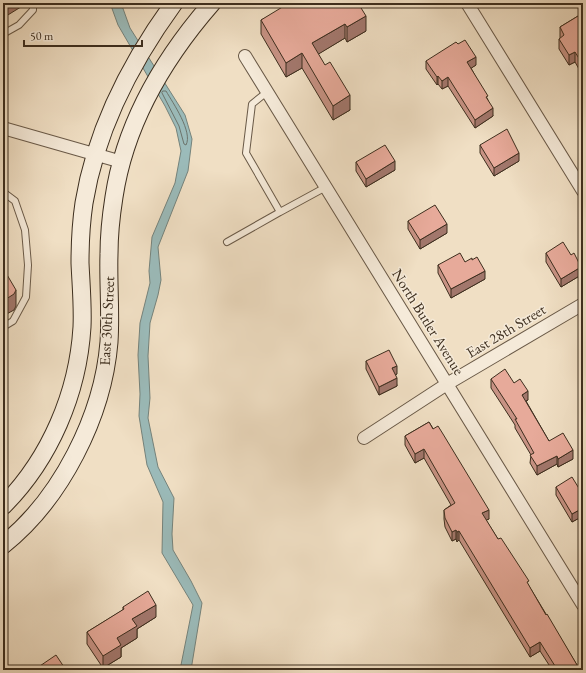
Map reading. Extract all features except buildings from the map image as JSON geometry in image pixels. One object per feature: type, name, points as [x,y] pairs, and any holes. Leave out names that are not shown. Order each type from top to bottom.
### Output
[{"type":"main road","name":"East 30th Street","points":[[3,546],[46,500],[62,477],[86,431],[98,399],[109,342],[110,229],[114,196],[122,162],[145,102],[163,69],[187,33],[212,3]]},
{"type":"main road","name":"East 30th Street","points":[[3,506],[21,486],[45,452],[63,414],[74,381],[80,347],[82,326],[80,245],[87,190],[96,154],[128,75],[152,34],[172,6]]},
{"type":"street","points":[[467,3],[583,192]]},
{"type":"street","name":"North Butler Avenue","points":[[245,56],[583,605]]},
{"type":"street","points":[[3,128],[122,162]]},
{"type":"street","name":"East 28th Street","points":[[364,438],[447,384],[583,304]]},
{"type":"lane","points":[[3,34],[19,25],[33,10],[33,3]]},
{"type":"lane","points":[[267,92],[252,104],[246,153],[280,212]]},
{"type":"lane","points":[[227,242],[326,186]]},
{"type":"lane","points":[[3,192],[15,201],[25,230],[28,265],[26,297],[13,320],[3,327]]},
{"type":"water","points":[[110,3],[121,3],[130,28],[185,115],[192,139],[188,171],[158,247],[161,280],[150,323],[148,356],[150,398],[148,418],[158,467],[174,498],[172,534],[173,550],[202,603],[191,670],[180,670],[193,605],[162,553],[163,502],[147,465],[139,416],[140,394],[138,355],[140,323],[150,283],[149,271],[152,237],[175,183],[181,151],[176,128],[165,106],[118,25]]}]
